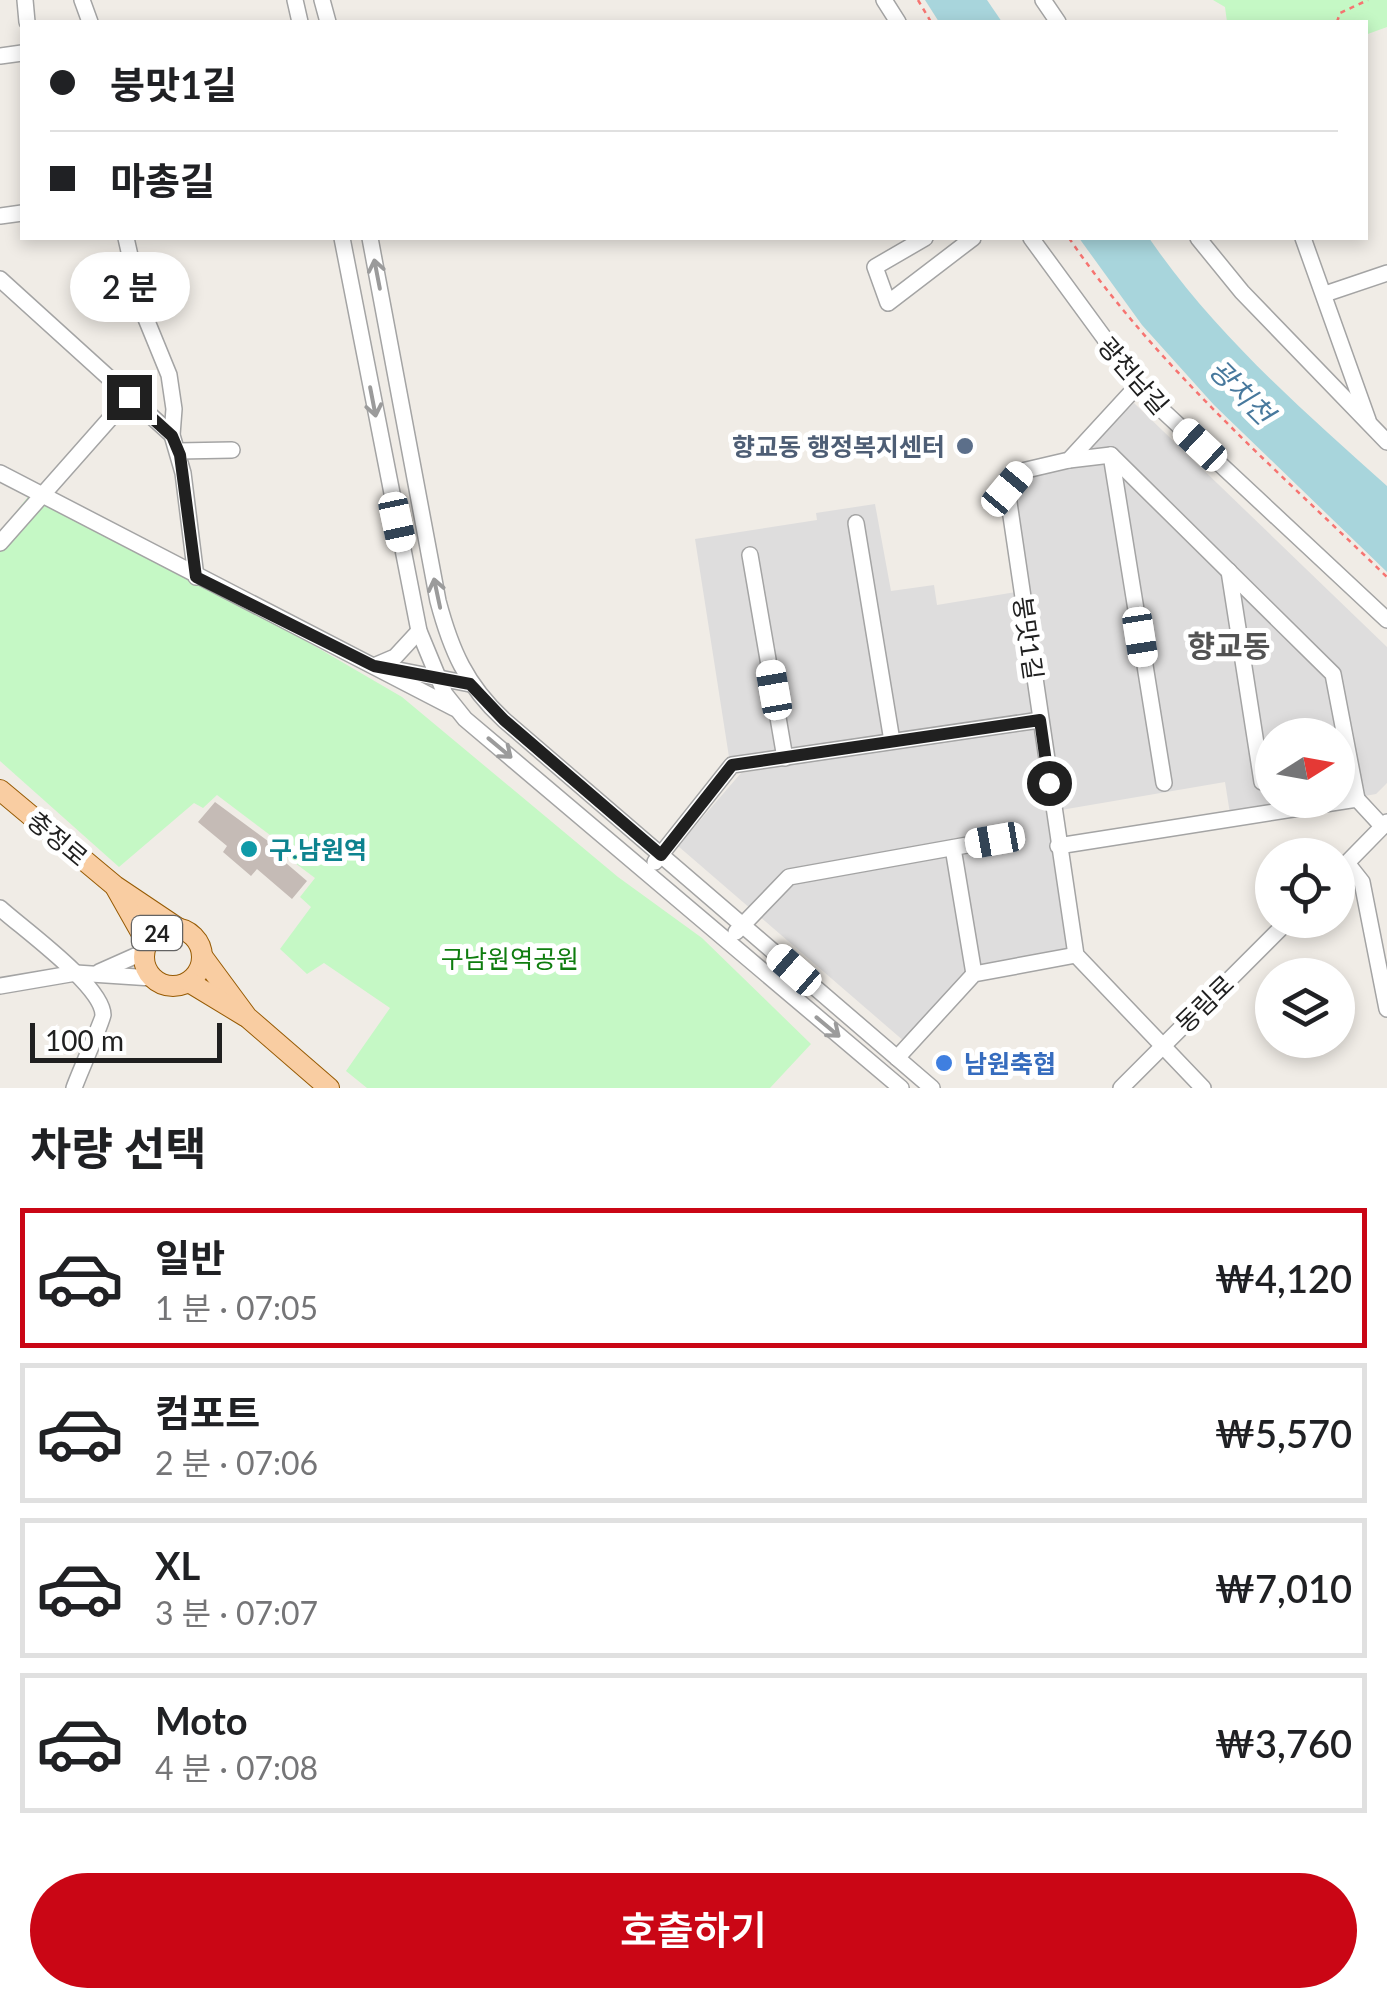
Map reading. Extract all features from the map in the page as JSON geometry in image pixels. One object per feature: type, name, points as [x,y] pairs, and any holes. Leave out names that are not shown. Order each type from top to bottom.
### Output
[{"type":"main road","name":"충정로","points":[[0,790],[115,886],[179,929]]},
{"type":"main road","name":"충정로","points":[[115,886],[146,947]]},
{"type":"main road","name":"24","points":[[202,956],[189,982],[170,986],[152,978],[146,947],[161,931],[179,929],[195,938],[202,956],[247,1017],[329,1088]]},
{"type":"main road","name":"24","points":[[189,982],[247,1017]]},
{"type":"street","points":[[126,240],[142,309],[169,375],[175,443],[196,577]]},
{"type":"street","points":[[342,240],[418,631],[454,708]]},
{"type":"street","points":[[370,240],[438,601],[450,644],[470,684],[504,720],[932,1088]]},
{"type":"street","points":[[922,240],[875,268],[888,302],[970,240]]},
{"type":"street","name":"광천남길","points":[[1032,240],[1138,384],[1387,620]]},
{"type":"street","points":[[1200,240],[1242,292],[1387,442]]},
{"type":"street","points":[[1304,240],[1370,424]]},
{"type":"street","points":[[1326,294],[1387,273]]},
{"type":"street","points":[[0,278],[175,443],[232,450]]},
{"type":"street","points":[[1070,460],[1138,384]]},
{"type":"street","points":[[0,543],[129,397]]},
{"type":"street","points":[[1111,455],[1334,674],[1357,799],[1385,824],[1355,855]]},
{"type":"street","points":[[1111,455],[1164,783]]},
{"type":"street","name":"붕맛1길","points":[[1076,955],[1007,489],[1022,471],[1111,455]]},
{"type":"street","points":[[0,472],[454,708],[900,1088]]},
{"type":"street","points":[[856,523],[892,741]]},
{"type":"street","points":[[750,555],[785,758]]},
{"type":"street","points":[[1229,571],[1255,737]]},
{"type":"street","points":[[374,666],[394,658],[418,631]]},
{"type":"street","points":[[374,666],[470,684]]},
{"type":"street","points":[[646,872],[732,765],[1040,720]]},
{"type":"street","points":[[1058,846],[1357,799]]},
{"type":"street","points":[[727,942],[789,876],[995,840]]},
{"type":"street","points":[[953,848],[974,974]]},
{"type":"street","points":[[1355,877],[1362,882],[1387,1009]]},
{"type":"street","points":[[0,908],[76,973],[100,1003],[103,1018],[86,1051],[74,1088]]},
{"type":"street","name":"동림로","points":[[1121,1088],[1271,938]]},
{"type":"street","points":[[99,972],[146,947]]},
{"type":"street","points":[[897,1058],[974,974],[1076,955],[1204,1088]]},
{"type":"street","points":[[0,986],[76,973],[152,978]]},
{"type":"path","points":[[1338,20],[1340,12],[1368,0]]},
{"type":"path","points":[[1069,240],[1180,375],[1387,576]]},
{"type":"shaded area","points":[[1134,403],[1387,647],[1387,783],[1376,794],[1355,798],[1355,718],[1255,718],[1255,816],[1231,820],[1225,782],[1061,810],[1014,491],[1027,475],[1077,461]]},
{"type":"shaded area","points":[[875,504],[891,591],[934,585],[937,605],[1016,592],[1032,716],[729,757],[695,539],[817,520],[816,513]]},
{"type":"shaded area","points":[[1033,726],[1067,952],[974,970],[905,1042],[678,846],[741,773]]},
{"type":"green space","points":[[1213,0],[1387,0],[1387,27],[1368,34],[1368,20],[1227,20],[1225,7]]},
{"type":"green space","name":"구남원역공원","points":[[31,493],[196,577],[402,697],[618,877],[702,938],[811,1044],[770,1088],[367,1088],[346,1071],[390,1008],[324,963],[307,974],[280,949],[311,907],[300,897],[315,878],[279,851],[282,844],[217,795],[203,808],[194,803],[119,867],[0,761],[0,532]]},
{"type":"water","points":[[925,0],[987,0],[1001,20],[938,20]]},
{"type":"water","name":"광치천","points":[[1080,240],[1150,240],[1230,338],[1387,486],[1387,572],[1214,405],[1142,325]]},
{"type":"building","name":"구.남원역","points":[[215,802],[276,847],[272,851],[307,881],[292,899],[257,869],[251,876],[223,852],[227,846],[198,822]]},
{"type":"place","name":"향교동 행정복지센터","points":[[965,446]]},
{"type":"place","name":"구.남원역","points":[[249,849]]},
{"type":"place","name":"남원축협","points":[[944,1063]]},
{"type":"district","name":"향교동","points":[[1229,645]]},
{"type":"route","points":[[129,397],[172,436],[180,455],[196,577],[374,666],[470,684],[504,720],[661,855],[732,765],[1040,720],[1049,783]]}]
